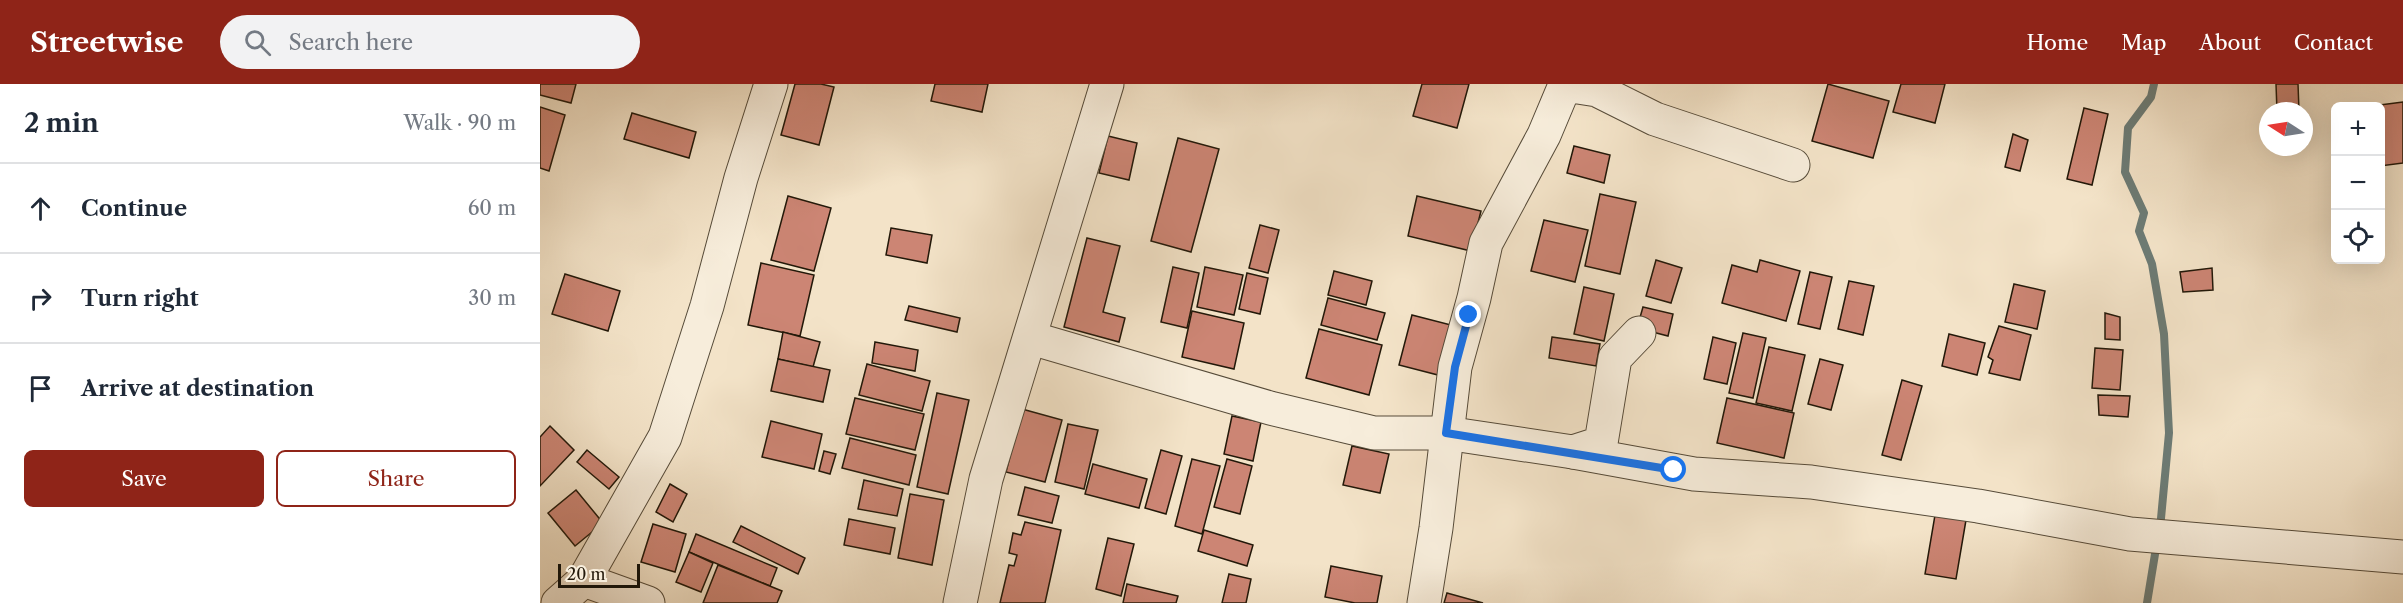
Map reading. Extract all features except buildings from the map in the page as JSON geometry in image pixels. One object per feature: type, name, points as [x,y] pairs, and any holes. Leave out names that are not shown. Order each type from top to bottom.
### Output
[{"type":"street","points":[[558,603],[584,580],[665,437],[707,306],[741,178],[771,84]]},
{"type":"street","points":[[960,603],[986,479],[1107,84]]},
{"type":"street","points":[[1424,603],[1436,528],[1455,367],[1486,243],[1544,135],[1565,84],[1597,90],[1655,119],[1793,165]]},
{"type":"street","points":[[1573,452],[1601,442],[1615,358],[1639,333]]},
{"type":"street","points":[[1031,338],[1270,408],[1374,433],[1446,433],[1573,452],[1694,474],[1811,482],[1978,506],[2140,535],[2403,557]]},
{"type":"street","points":[[584,580],[648,603]]},
{"type":"waterway","points":[[2154,84],[2151,97],[2128,128],[2125,172],[2144,213],[2139,231],[2152,264],[2164,334],[2169,433],[2160,529]]},
{"type":"waterway","points":[[2147,603],[2157,542]]},
{"type":"route","points":[[1469,315],[1455,367],[1446,433],[1674,470]]}]
